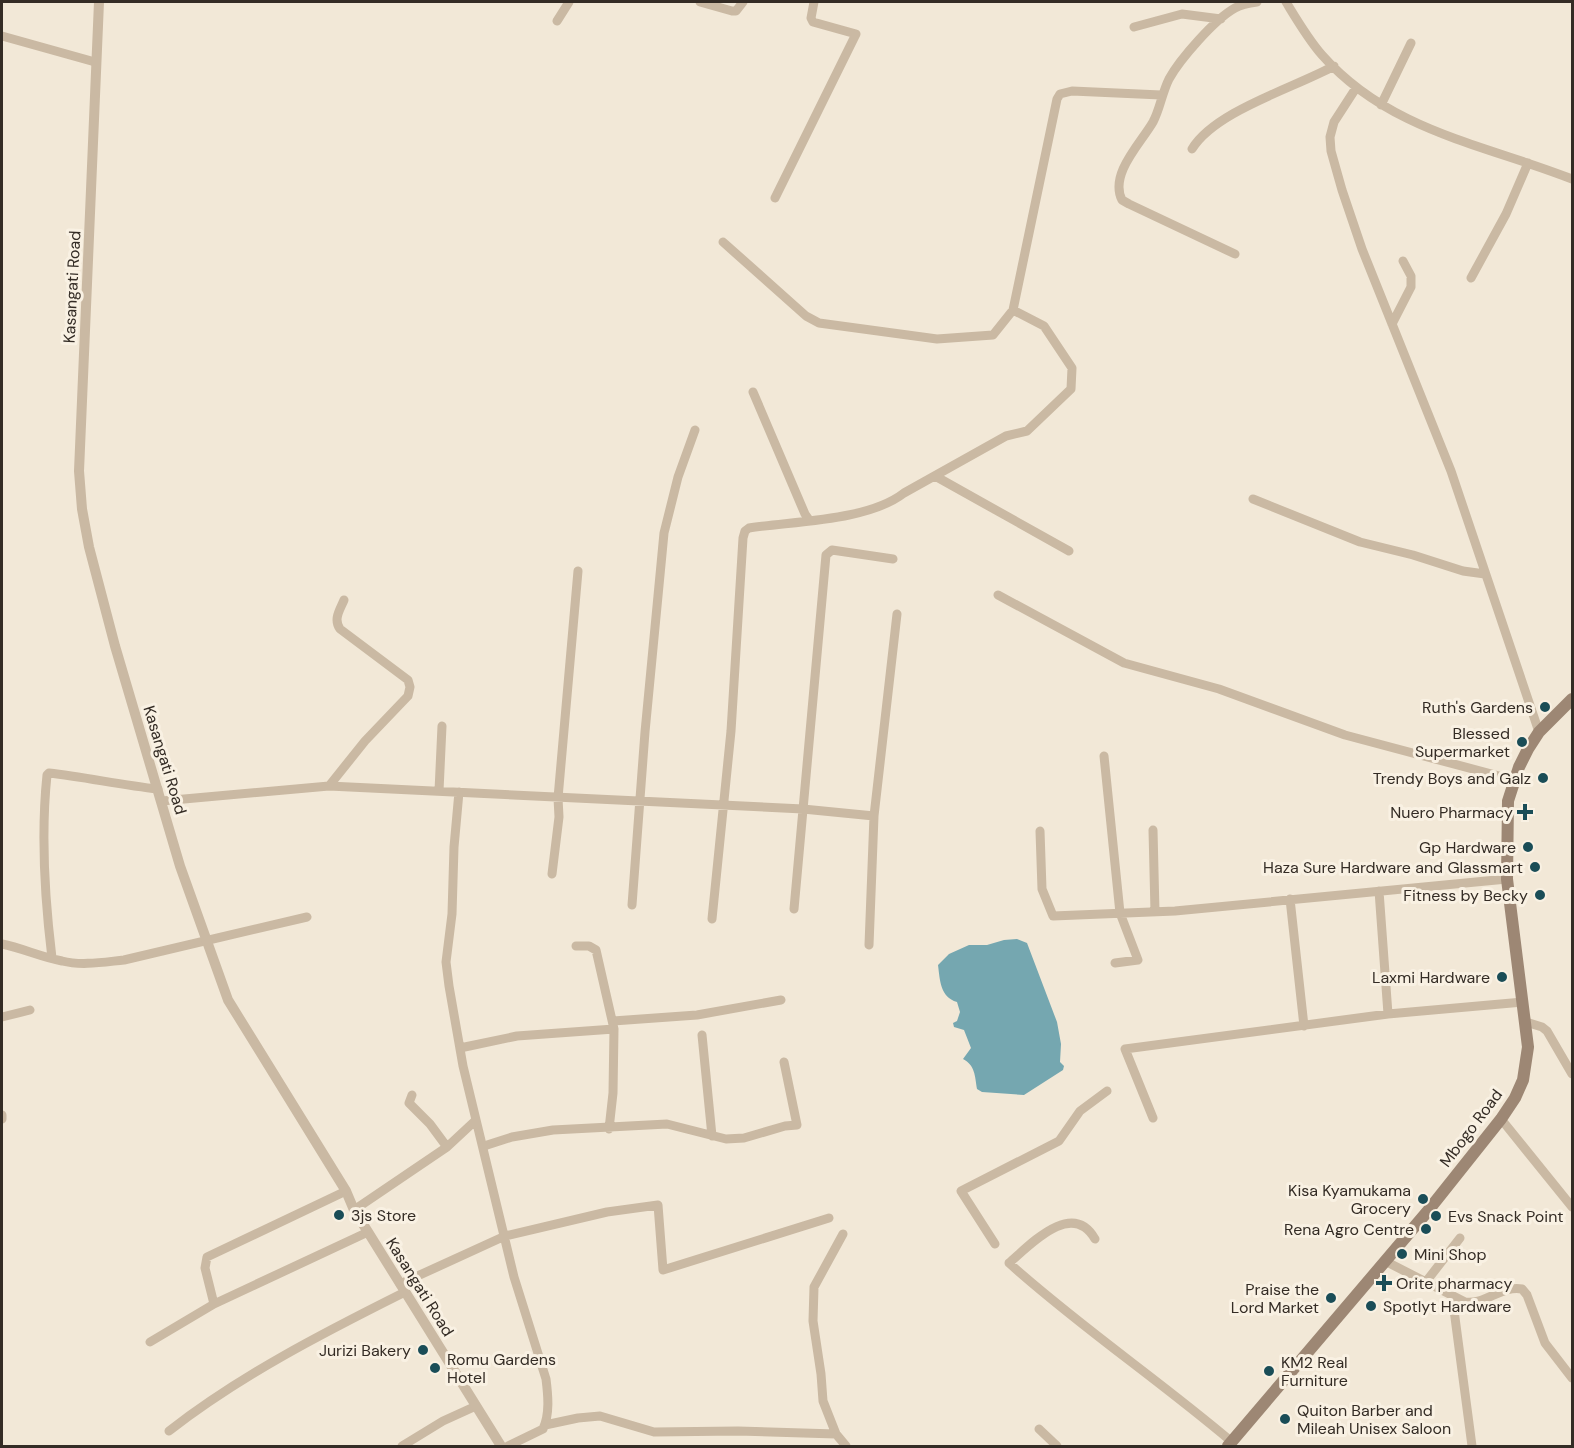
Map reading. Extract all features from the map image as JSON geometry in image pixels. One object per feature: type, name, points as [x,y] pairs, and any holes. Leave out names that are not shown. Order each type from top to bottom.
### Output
[{"type":"main road","name":"Mbogo Road","points":[[1230,1444],[1385,1261],[1515,1098],[1523,1080],[1528,1047],[1507,879],[1507,815],[1519,767],[1539,732],[1572,699]]},
{"type":"street","name":"Kasangati Road","points":[[99,2],[79,471],[82,509],[89,547],[115,646],[180,866],[228,1000],[346,1191],[354,1210],[501,1446]]},
{"type":"street","points":[[557,21],[569,2]]},
{"type":"street","points":[[700,2],[736,11],[742,2]]},
{"type":"street","points":[[775,198],[856,34],[813,22],[811,18],[814,2]]},
{"type":"street","points":[[1235,254],[1129,204],[1120,197],[1123,167],[1154,121],[1161,95],[1179,63],[1232,9],[1257,2]]},
{"type":"street","points":[[1287,2],[1305,33],[1322,55],[1356,88],[1381,105],[1460,142],[1572,179]]},
{"type":"street","points":[[1134,27],[1182,14],[1221,19]]},
{"type":"street","points":[[2,36],[95,62]]},
{"type":"street","points":[[1381,105],[1411,43]]},
{"type":"street","points":[[1192,149],[1201,138],[1252,104],[1334,66]]},
{"type":"street","points":[[1356,88],[1334,122],[1330,137],[1331,151],[1342,190],[1362,249],[1451,471],[1539,732]]},
{"type":"street","points":[[723,242],[806,316],[819,322],[937,339],[993,335],[1013,310],[1057,99],[1060,94],[1072,91],[1161,95]]},
{"type":"street","points":[[1471,278],[1506,214],[1528,163]]},
{"type":"street","points":[[1392,324],[1411,286],[1411,276],[1403,261]]},
{"type":"street","points":[[712,919],[731,731],[744,533],[749,528],[871,509],[892,502],[1006,436],[1027,431],[1071,389],[1072,368],[1044,326],[1013,310]]},
{"type":"street","points":[[753,392],[805,514],[810,520]]},
{"type":"street","points":[[632,905],[664,533],[678,477],[694,430]]},
{"type":"street","points":[[935,476],[1069,551]]},
{"type":"street","points":[[1253,499],[1360,542],[1413,555],[1463,571],[1485,574]]},
{"type":"street","points":[[794,909],[826,555],[832,550],[893,559]]},
{"type":"street","points":[[552,874],[559,817],[558,798],[578,571]]},
{"type":"street","points":[[998,595],[1124,663],[1219,689],[1345,735],[1514,780]]},
{"type":"street","points":[[329,786],[365,741],[408,696],[410,687],[408,680],[340,629],[337,625],[337,616],[344,600]]},
{"type":"street","points":[[869,945],[874,816],[897,614]]},
{"type":"street","points":[[439,791],[442,726]]},
{"type":"street","points":[[1104,756],[1120,913],[1138,960],[1115,963]]},
{"type":"street","points":[[52,958],[47,913],[45,845],[47,775],[49,773],[62,774],[114,784],[158,789]]},
{"type":"street","points":[[162,801],[329,786],[803,809],[874,816]]},
{"type":"street","points":[[459,792],[454,847],[452,914],[446,962],[460,1048],[476,1120],[514,1277],[548,1392],[545,1425],[542,1430],[508,1446]]},
{"type":"street","points":[[1153,830],[1155,912]]},
{"type":"street","points":[[1040,831],[1042,889],[1053,916],[1155,912],[1507,879]]},
{"type":"street","points":[[1379,891],[1388,1014]]},
{"type":"street","points":[[1290,899],[1304,1026]]},
{"type":"street","points":[[2,944],[72,962],[114,961],[208,942],[307,917]]},
{"type":"street","points":[[576,946],[589,946],[596,950],[614,1025],[613,1093],[609,1128]]},
{"type":"street","points":[[460,1048],[517,1036],[697,1015],[781,1000]]},
{"type":"street","points":[[1153,1118],[1125,1049],[1388,1014],[1523,1002]]},
{"type":"street","points":[[2,1017],[30,1010]]},
{"type":"street","points":[[1526,1022],[1547,1031],[1572,1074]]},
{"type":"street","points":[[702,1035],[712,1136]]},
{"type":"street","points":[[484,1146],[512,1137],[553,1130],[667,1124],[726,1139],[744,1138],[784,1126],[797,1125],[784,1062]]},
{"type":"street","points":[[995,1244],[961,1191],[1059,1140],[1080,1111],[1107,1091]]},
{"type":"street","points":[[412,1095],[409,1103],[430,1124],[447,1147]]},
{"type":"street","points":[[1500,1119],[1572,1207]]},
{"type":"street","points":[[354,1210],[447,1147],[476,1120]]},
{"type":"street","points":[[214,1304],[205,1268],[207,1257],[346,1191]]},
{"type":"street","points":[[170,1431],[199,1408],[291,1351],[402,1288],[505,1236],[607,1212],[658,1205],[663,1270],[829,1218]]},
{"type":"street","points":[[1095,1239],[1090,1230],[1082,1226],[1073,1223],[1062,1224],[1052,1227],[1008,1263],[1047,1297],[1130,1360],[1230,1444]]},
{"type":"street","points":[[150,1341],[214,1304],[368,1232]]},
{"type":"street","points":[[843,1234],[814,1287],[813,1321],[823,1401],[836,1434],[846,1446]]},
{"type":"street","points":[[1425,1282],[1460,1238]]},
{"type":"street","points":[[1385,1261],[1470,1303],[1512,1289],[1522,1289],[1527,1295],[1545,1343],[1572,1378]]},
{"type":"street","points":[[1452,1295],[1472,1446]]},
{"type":"street","points":[[402,1446],[443,1421],[476,1406]]},
{"type":"street","points":[[545,1425],[600,1416],[654,1432],[738,1431],[836,1434]]},
{"type":"street","points":[[1039,1429],[1057,1446]]},
{"type":"water","points":[[1017,939],[1027,943],[1057,1022],[1061,1044],[1060,1062],[1064,1066],[1063,1070],[1024,1095],[982,1092],[977,1089],[972,1068],[963,1059],[971,1048],[964,1030],[954,1027],[953,1023],[957,1021],[960,1012],[957,1002],[951,1000],[944,992],[938,965],[949,954],[969,945],[987,945]]},
{"type":"place","name":"Ruth's Gardens","points":[[1545,707]]},
{"type":"place","name":"Blessed Supermarket","points":[[1522,742]]},
{"type":"place","name":"Trendy Boys and Galz","points":[[1543,778]]},
{"type":"place","name":"Nuero Pharmacy","points":[[1525,812]]},
{"type":"place","name":"Gp Hardware","points":[[1528,847]]},
{"type":"place","name":"Haza Sure Hardware and Glassmart","points":[[1535,867]]},
{"type":"place","name":"Fitness by Becky","points":[[1540,895]]},
{"type":"place","name":"Laxmi Hardware","points":[[1502,977]]},
{"type":"place","name":"Kisa Kyamukama Grocery","points":[[1423,1199]]},
{"type":"place","name":"3js Store","points":[[339,1215]]},
{"type":"place","name":"Evs Snack Point","points":[[1436,1216]]},
{"type":"place","name":"Rena Agro Centre","points":[[1426,1229]]},
{"type":"place","name":"Mini Shop","points":[[1402,1254]]},
{"type":"place","name":"Orite pharmacy","points":[[1384,1283]]},
{"type":"place","name":"Praise the Lord Market","points":[[1331,1298]]},
{"type":"place","name":"Spotlyt Hardware","points":[[1371,1306]]},
{"type":"place","name":"Jurizi Bakery","points":[[423,1350]]},
{"type":"place","name":"Romu Gardens Hotel","points":[[435,1368]]},
{"type":"place","name":"KM2 Real Furniture","points":[[1269,1371]]},
{"type":"place","name":"Quiton Barber and Mileah Unisex Saloon","points":[[1285,1419]]}]
